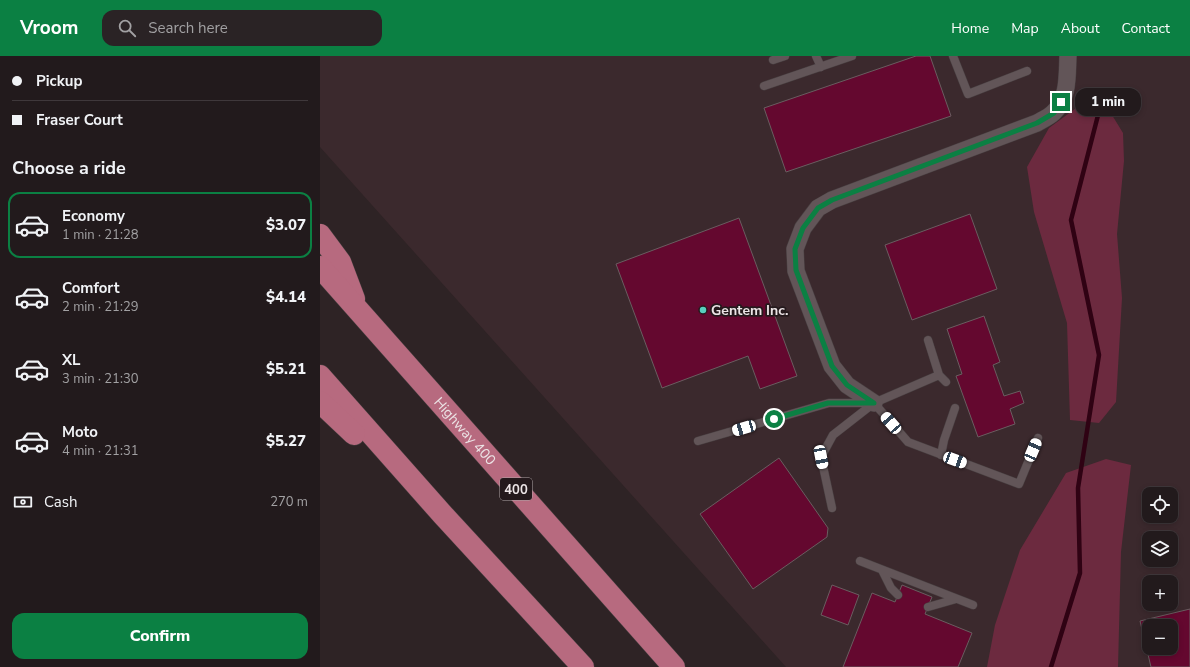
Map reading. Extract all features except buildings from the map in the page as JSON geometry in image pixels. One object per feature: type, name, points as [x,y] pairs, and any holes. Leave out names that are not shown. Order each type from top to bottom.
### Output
[{"type":"highway","points":[[320,236],[340,262],[358,311]]},
{"type":"highway","name":"Highway 400","points":[[320,267],[674,667]]},
{"type":"highway","points":[[320,376],[443,515],[583,667]]},
{"type":"highway","points":[[320,402],[443,515]]},
{"type":"street","points":[[874,403],[847,385],[832,366],[796,270],[795,249],[803,228],[818,208],[832,200],[1037,123],[1054,113],[1061,102],[1067,86],[1068,56]]},
{"type":"lane","points":[[773,60],[785,56]]},
{"type":"lane","points":[[816,56],[821,67]]},
{"type":"lane","points":[[764,86],[852,56]]},
{"type":"lane","points":[[953,56],[968,94],[1027,71]]},
{"type":"lane","points":[[928,340],[939,375],[946,382]]},
{"type":"lane","points":[[832,508],[821,457],[833,435],[874,403],[939,375]]},
{"type":"lane","points":[[698,441],[828,403],[874,403],[908,442],[1019,484],[1038,438]]},
{"type":"lane","points":[[940,455],[955,408]]},
{"type":"lane","points":[[860,561],[973,605]]},
{"type":"lane","points":[[882,570],[891,588],[898,595]]},
{"type":"lane","points":[[928,607],[956,599]]},
{"type":"shaded area","points":[[320,56],[1190,56],[1190,667],[786,667],[320,147]]},
{"type":"shaded area","points":[[1083,103],[1112,115],[1123,133],[1124,161],[1117,234],[1122,298],[1116,402],[1099,423],[1070,420],[1067,323],[1034,212],[1027,167],[1049,128]]},
{"type":"shaded area","points":[[1106,459],[1131,465],[1121,552],[1118,667],[987,667],[995,625],[1020,550],[1066,473]]},
{"type":"waterway","points":[[1051,667],[1080,573],[1078,488],[1099,355],[1071,220],[1104,92]]},
{"type":"place","name":"Gentem Inc.","points":[[703,310]]},
{"type":"route","points":[[774,419],[828,403],[874,403],[847,385],[832,366],[796,270],[795,249],[803,228],[818,208],[832,200],[1037,123],[1054,113],[1061,102]]}]
